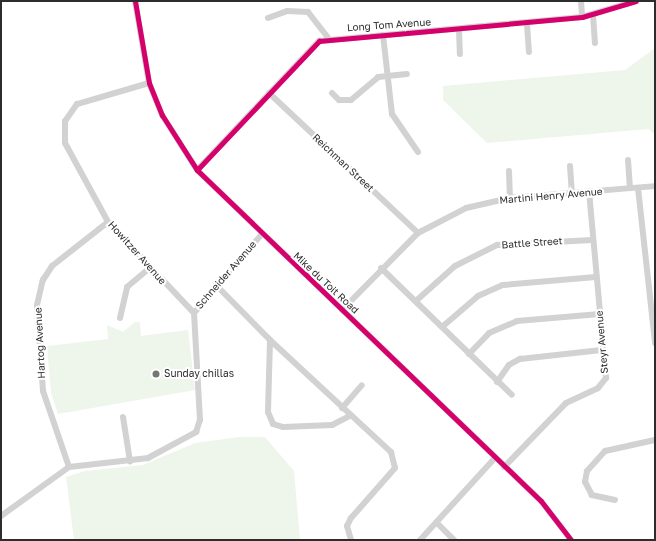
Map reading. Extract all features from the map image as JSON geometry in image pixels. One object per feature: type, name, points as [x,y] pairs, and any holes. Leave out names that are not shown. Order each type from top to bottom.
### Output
[{"type":"street","name":"Mike du Toit Road","points":[[135,1],[149,83],[162,115],[197,170],[261,235],[342,310],[494,459],[541,501],[571,540]]},
{"type":"street","points":[[581,1],[582,18]]},
{"type":"street","name":"Long Tom Avenue","points":[[197,170],[310,48],[328,38],[527,24],[582,18],[636,1]]},
{"type":"street","points":[[268,18],[288,11],[308,12],[328,38]]},
{"type":"street","points":[[593,15],[595,43]]},
{"type":"street","points":[[527,24],[529,52]]},
{"type":"street","points":[[459,29],[460,54]]},
{"type":"street","points":[[383,35],[386,75],[392,114],[418,152]]},
{"type":"street","points":[[332,93],[339,100],[351,100],[374,80],[386,75],[407,74]]},
{"type":"street","name":"Howitzer Avenue","points":[[149,83],[77,104],[65,121],[65,143],[108,222],[194,313]]},
{"type":"street","name":"Reichman Street","points":[[269,93],[418,233]]},
{"type":"street","points":[[628,160],[630,188]]},
{"type":"street","points":[[570,166],[572,193]]},
{"type":"street","points":[[509,171],[510,198]]},
{"type":"street","name":"Martini Henry Avenue","points":[[342,310],[381,268],[418,233],[466,208],[510,198],[655,186]]},
{"type":"street","points":[[638,188],[655,343]]},
{"type":"street","name":"Steyr Avenue","points":[[504,467],[566,403],[604,384],[600,314],[592,240],[589,192]]},
{"type":"street","name":"Hartog Avenue","points":[[69,467],[43,391],[37,305],[43,280],[52,266],[108,222]]},
{"type":"street","name":"Schneider Avenue","points":[[69,467],[130,461],[174,447],[192,437],[199,427],[194,313],[216,285],[261,235]]},
{"type":"street","name":"Battle Street","points":[[417,300],[455,266],[497,245],[592,240]]},
{"type":"street","points":[[120,318],[127,287],[150,268]]},
{"type":"street","points":[[381,268],[417,300],[497,382],[512,394]]},
{"type":"street","points":[[442,327],[478,296],[503,285],[596,277]]},
{"type":"street","points":[[216,285],[270,340],[350,416],[391,452],[395,468],[350,518],[347,526],[351,540]]},
{"type":"street","points":[[469,354],[489,333],[518,321],[600,314]]},
{"type":"street","points":[[270,340],[268,412],[273,424],[283,427],[332,425],[350,416]]},
{"type":"street","points":[[497,382],[509,365],[520,359],[602,350]]},
{"type":"street","points":[[342,408],[362,385]]},
{"type":"street","points":[[123,417],[130,461]]},
{"type":"street","points":[[615,500],[592,495],[585,482],[587,471],[605,451],[655,440]]},
{"type":"street","points":[[420,540],[494,459]]},
{"type":"street","points":[[1,516],[69,467]]},
{"type":"street","points":[[437,523],[454,540]]},
{"type":"shaded area","points":[[655,48],[655,134],[648,129],[487,143],[443,100],[443,86],[625,70]]},
{"type":"shaded area","points":[[135,322],[140,322],[141,336],[188,330],[195,390],[58,414],[51,393],[47,346],[108,339],[107,325],[123,332]]},
{"type":"shaded area","points":[[239,437],[265,437],[294,471],[300,540],[74,540],[66,477],[85,471],[143,465],[195,443]]},
{"type":"cycle path","points":[[135,1],[149,83],[162,115],[197,170],[541,501],[571,540]]},
{"type":"cycle path","points":[[197,170],[319,41],[582,17],[636,1]]},
{"type":"place","name":"Sunday chillas","points":[[156,374]]}]
